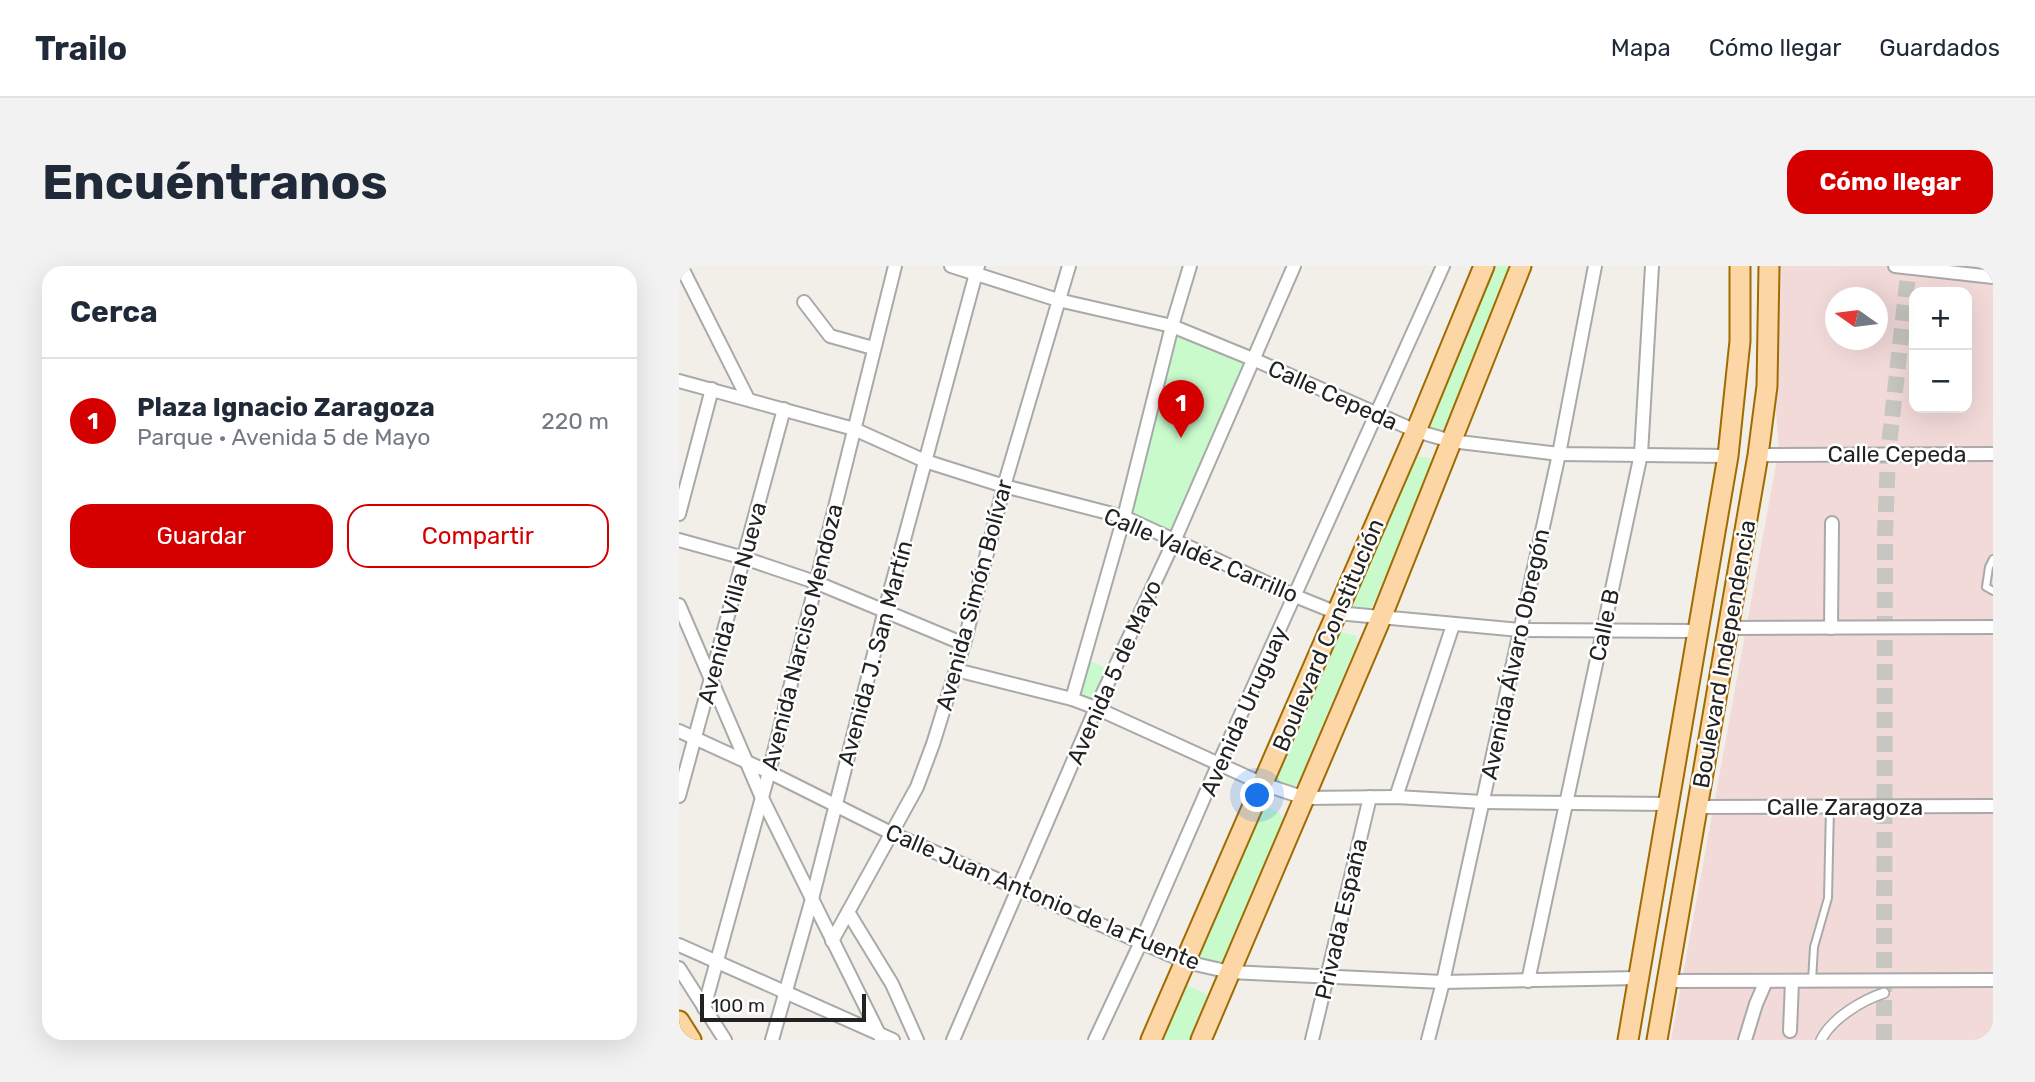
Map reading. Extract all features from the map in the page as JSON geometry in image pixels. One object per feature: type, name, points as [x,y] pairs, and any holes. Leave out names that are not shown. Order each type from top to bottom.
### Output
[{"type":"main road","name":"Boulevard Constitución","points":[[1151,1040],[1338,613],[1484,266]]},
{"type":"main road","name":"Boulevard Constitución","points":[[1201,1040],[1381,618],[1521,266]]},
{"type":"main road","name":"Boulevard Independencia","points":[[1628,1040],[1728,456],[1740,341],[1740,266]]},
{"type":"main road","name":"Boulevard Independencia","points":[[1657,1040],[1758,455],[1767,386],[1769,266]]},
{"type":"main road","points":[[1713,541],[1722,549],[1724,556],[1715,611],[1718,621],[1729,628]]},
{"type":"main road","points":[[1668,803],[1680,804],[1685,811],[1679,863],[1685,878]]},
{"type":"main road","points":[[679,1021],[691,1040]]},
{"type":"street","points":[[681,266],[748,400]]},
{"type":"street","name":"Avenida Narciso Mendoza","points":[[704,1007],[769,772],[895,266]]},
{"type":"street","name":"Calle Cepeda","points":[[951,266],[977,269],[1058,300],[1172,326],[1416,431],[1451,441],[1559,454],[1728,456]]},
{"type":"street","name":"Avenida Simón Bolívar","points":[[832,941],[917,787],[933,744],[964,644],[1004,486],[1069,266]]},
{"type":"street","points":[[1072,699],[1124,517],[1172,326],[1190,266]]},
{"type":"street","name":"Avenida 5 de Mayo","points":[[953,1040],[1096,708],[1175,539],[1294,266]]},
{"type":"street","name":"Avenida Uruguay","points":[[1095,1040],[1443,266]]},
{"type":"street","name":"Avenida Álvaro Obregón","points":[[1428,1040],[1559,454],[1595,266]]},
{"type":"street","name":"Calle B","points":[[1528,981],[1641,454],[1652,266]]},
{"type":"street","points":[[1895,266],[1993,277]]},
{"type":"street","name":"Avenida J. San Martín","points":[[772,1040],[812,899],[885,610],[977,269]]},
{"type":"street","points":[[804,302],[830,336],[873,348]]},
{"type":"street","name":"Calle Valdéz Carrillo","points":[[679,381],[854,429],[925,461],[1004,486],[1124,517],[1338,613],[1520,630],[1698,631]]},
{"type":"street","points":[[679,513],[712,389]]},
{"type":"street","name":"Avenida Villa Nueva","points":[[679,796],[784,409]]},
{"type":"street","name":"Calle Cepeda","points":[[1758,455],[1993,454]]},
{"type":"street","points":[[1831,628],[1832,523]]},
{"type":"street","points":[[679,540],[815,582],[964,644]]},
{"type":"street","points":[[679,605],[762,798],[881,1037]]},
{"type":"street","points":[[1396,797],[1453,625]]},
{"type":"street","points":[[1729,628],[1993,627]]},
{"type":"street","points":[[956,670],[1072,699],[1263,784],[1305,798],[1396,797],[1483,803],[1668,803]]},
{"type":"street","name":"Calle Juan Antonio de la Fuente","points":[[679,731],[891,833],[1186,962],[1230,972],[1443,982],[1638,978]]},
{"type":"street","name":"Privada España","points":[[1313,1040],[1370,797]]},
{"type":"street","name":"Calle Zaragoza","points":[[1697,807],[1993,806]]},
{"type":"street","points":[[848,912],[892,984],[917,1040]]},
{"type":"street","points":[[679,945],[881,1037],[893,1040]]},
{"type":"street","points":[[679,968],[725,1040]]},
{"type":"street","points":[[1667,981],[1993,980]]},
{"type":"street","points":[[1745,1040],[1766,981]]},
{"type":"street","points":[[1790,1031],[1792,981]]},
{"type":"street","points":[[1821,1040],[1824,1033],[1862,1002],[1884,993]]},
{"type":"lane","points":[[1993,559],[1986,587],[1993,591]]},
{"type":"lane","points":[[1812,981],[1814,947],[1828,898],[1829,807]]},
{"type":"shaded area","points":[[1764,266],[1993,266],[1993,1040],[1671,1040],[1779,448]]},
{"type":"green space","points":[[1493,266],[1515,266],[1447,430],[1442,432],[1429,429],[1425,423]]},
{"type":"green space","points":[[1172,327],[1254,360],[1174,538],[1124,516]]},
{"type":"green space","points":[[1412,456],[1431,458],[1433,463],[1372,607],[1365,610],[1347,607]]},
{"type":"green space","points":[[1338,631],[1356,636],[1357,643],[1298,783],[1292,788],[1274,781]]},
{"type":"green space","points":[[1088,660],[1108,669],[1090,703],[1078,698]]},
{"type":"green space","points":[[1262,805],[1280,813],[1283,820],[1223,961],[1216,965],[1197,958]]},
{"type":"green space","points":[[1187,985],[1206,994],[1207,999],[1190,1040],[1156,1040],[1180,986]]},
{"type":"tunnel","points":[[1884,1040],[1885,536],[1888,454],[1909,266]]},
{"type":"place","name":"Plaza Ignacio Zaragoza","points":[[1181,438]]}]
